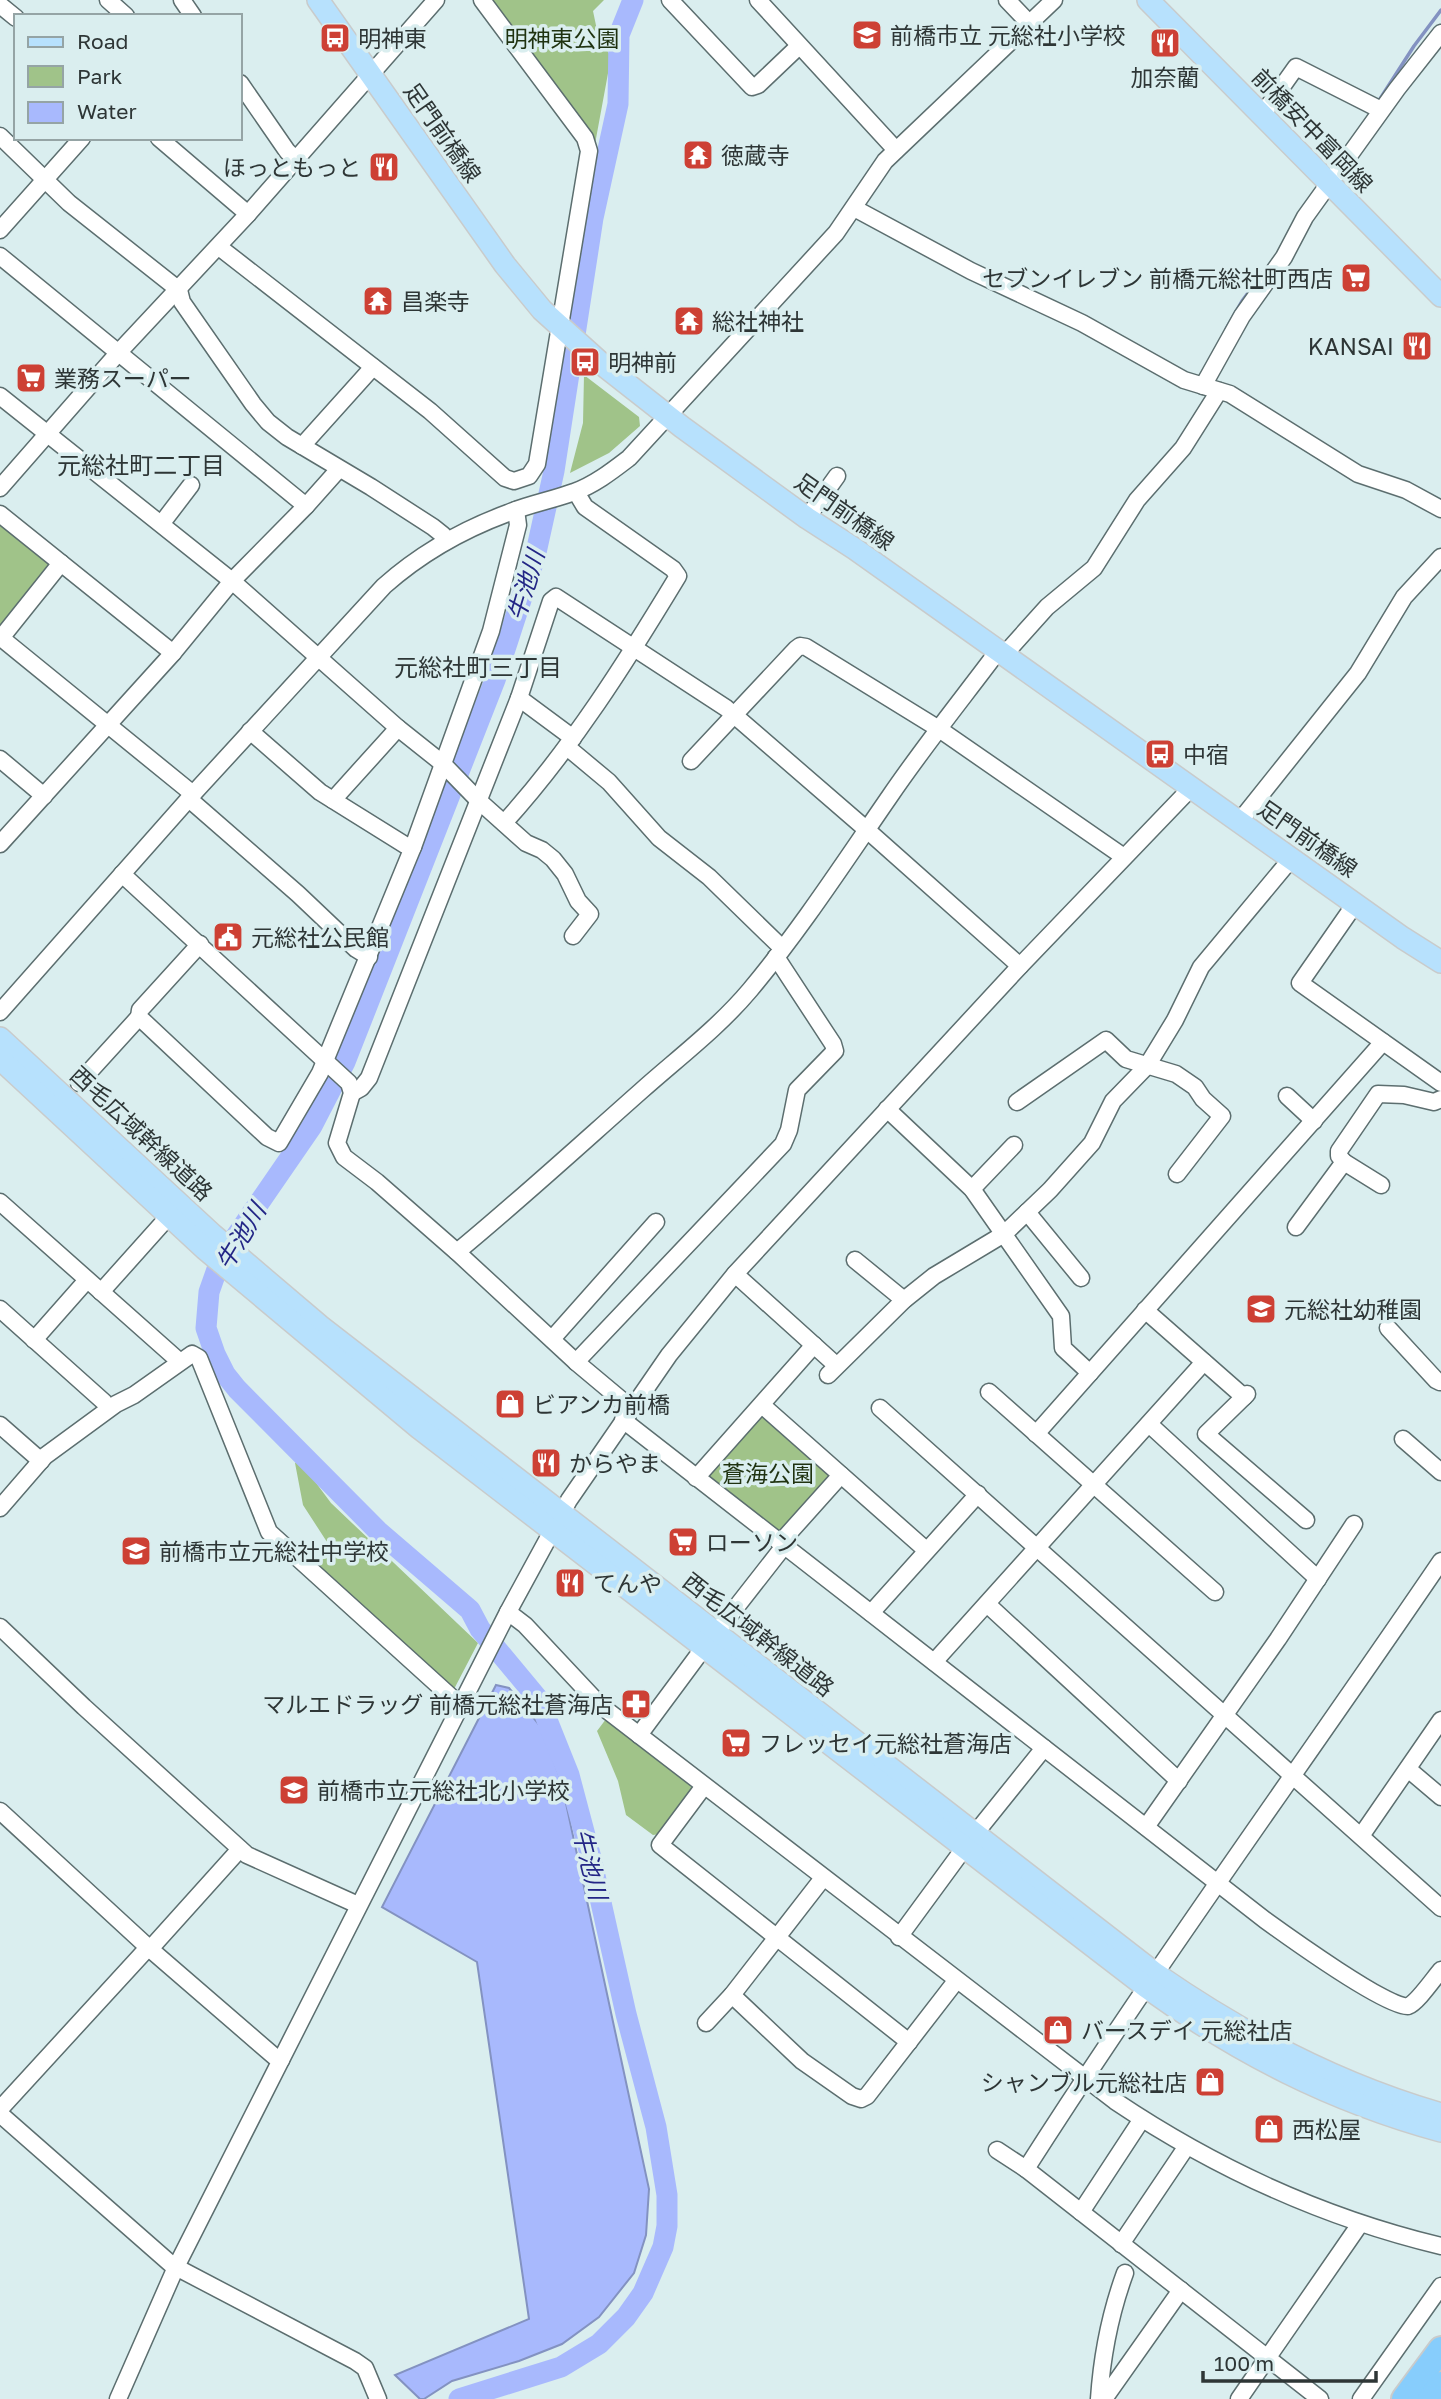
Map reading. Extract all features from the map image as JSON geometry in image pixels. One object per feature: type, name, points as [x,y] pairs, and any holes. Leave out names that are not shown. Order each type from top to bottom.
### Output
[{"type":"highway","points":[[1404,2399],[1441,2349]]},
{"type":"highway","points":[[1430,2399],[1441,2384]]},
{"type":"main road","name":"足門前橋線","points":[[318,0],[505,265],[526,292],[586,351],[668,416],[807,518],[855,549],[1291,859],[1441,962]]},
{"type":"main road","name":"前橋安中富岡線","points":[[1148,0],[1441,296]]},
{"type":"main road","name":"西毛広域幹線道路","points":[[0,1038],[209,1242],[419,1428],[556,1521],[1226,2041],[1293,2076],[1383,2112],[1441,2131]]},
{"type":"main road","name":"西毛広域幹線道路","points":[[0,1059],[169,1216],[209,1242]]},
{"type":"main road","name":"西毛広域幹線道路","points":[[1151,1981],[1301,2061],[1389,2098],[1441,2114]]},
{"type":"street","points":[[108,0],[124,14]]},
{"type":"street","points":[[0,488],[118,352],[219,247],[436,0]]},
{"type":"street","points":[[219,247],[430,411],[505,478],[514,481],[529,476],[535,469],[561,328],[588,144],[482,0]]},
{"type":"street","points":[[670,0],[752,87],[758,85],[799,46]]},
{"type":"street","points":[[758,0],[897,150]]},
{"type":"street","points":[[1007,0],[1030,24]]},
{"type":"street","points":[[0,1012],[191,796],[384,586],[446,541],[516,510],[568,494],[600,479],[629,458],[836,233],[872,177],[897,150],[1054,0]]},
{"type":"street","points":[[457,1252],[713,1030],[750,990],[939,729],[1001,653],[1047,607],[1094,568],[1137,500],[1187,443],[1241,316],[1284,257],[1306,216],[1381,110],[1441,33]]},
{"type":"street","points":[[1262,116],[1298,66],[1381,110]]},
{"type":"street","points":[[242,86],[296,160]]},
{"type":"street","points":[[0,136],[46,181],[179,290],[182,302],[268,422],[433,527],[446,541]]},
{"type":"street","points":[[0,230],[80,140]]},
{"type":"street","points":[[161,140],[248,214]]},
{"type":"street","points":[[854,208],[971,271],[1082,323],[1184,380],[1230,394],[1359,474],[1406,490],[1441,509]]},
{"type":"street","points":[[0,257],[306,506]]},
{"type":"street","points":[[302,446],[373,367]]},
{"type":"street","points":[[0,396],[232,581],[398,728],[442,763],[526,843],[542,850],[561,867],[578,901],[590,914],[573,936]]},
{"type":"street","points":[[0,844],[173,653],[232,581],[339,469]]},
{"type":"street","points":[[807,518],[837,476]]},
{"type":"street","points":[[162,523],[191,485]]},
{"type":"street","points":[[504,823],[546,776],[570,742],[678,576],[673,569],[568,494]]},
{"type":"street","points":[[139,1017],[267,1137],[279,1143],[327,1063],[413,847],[491,631],[518,525],[516,510]]},
{"type":"street","points":[[0,514],[173,653]]},
{"type":"street","points":[[1239,822],[1358,673],[1404,597],[1441,557]]},
{"type":"street","points":[[61,563],[1,637],[191,796],[356,949],[369,957]]},
{"type":"street","points":[[122,874],[327,1063],[350,1088],[361,1088],[369,1078],[479,801],[519,698],[553,598],[559,598],[734,715],[1020,966]]},
{"type":"street","points":[[691,761],[800,646],[806,647],[939,729],[1124,857]]},
{"type":"street","points":[[519,698],[570,742],[659,838],[709,877],[779,952],[834,1044],[835,1051],[797,1090],[789,1130],[783,1144],[576,1362]]},
{"type":"street","points":[[333,800],[398,728]]},
{"type":"street","points":[[250,731],[310,785],[405,845],[413,847]]},
{"type":"street","points":[[0,759],[44,796]]},
{"type":"street","points":[[118,2399],[176,2267],[508,1612],[556,1521],[627,1414],[735,1274],[1020,966],[1191,788]]},
{"type":"street","points":[[735,1274],[814,1346],[832,1370],[904,1300],[950,1264],[979,1251],[1004,1234],[1092,1143],[1113,1101],[1147,1066],[1175,1020],[1201,967],[1291,859]]},
{"type":"street","points":[[1355,904],[1300,983],[1441,1083]]},
{"type":"street","points":[[79,1083],[200,944]]},
{"type":"street","points":[[1017,1102],[1106,1040],[1126,1059],[1176,1074],[1222,1116],[1177,1174]]},
{"type":"street","points":[[1035,1434],[1383,1042]]},
{"type":"street","points":[[350,1088],[337,1143],[344,1157],[457,1252],[696,1478],[1217,1883],[1298,1943],[1372,1992],[1402,2007],[1412,2004],[1441,1970]]},
{"type":"street","points":[[1381,1185],[1339,1156],[1339,1151],[1378,1094],[1404,1095],[1434,1102],[1441,1099]]},
{"type":"street","points":[[1287,1096],[1314,1121]]},
{"type":"street","points":[[887,1109],[972,1189],[1061,1316],[1063,1348],[1090,1373]]},
{"type":"street","points":[[972,1189],[1014,1144]]},
{"type":"street","points":[[1296,1227],[1344,1162]]},
{"type":"street","points":[[0,1202],[179,1362]]},
{"type":"street","points":[[1027,1212],[1081,1278]]},
{"type":"street","points":[[101,1292],[169,1216]]},
{"type":"street","points":[[552,1339],[656,1222]]},
{"type":"street","points":[[855,1260],[904,1300]]},
{"type":"street","points":[[34,1340],[87,1280]]},
{"type":"street","points":[[0,1309],[104,1402],[108,1409]]},
{"type":"street","points":[[1145,1310],[1245,1395],[1206,1434],[1306,1520]]},
{"type":"street","points":[[1388,1328],[1440,1382]]},
{"type":"street","points":[[696,1478],[814,1346]]},
{"type":"street","points":[[0,1508],[41,1461],[108,1409],[134,1395],[192,1354],[199,1358],[269,1532],[460,1705]]},
{"type":"street","points":[[934,1662],[1204,1362]]},
{"type":"street","points":[[989,1392],[1215,1592]]},
{"type":"street","points":[[762,1405],[926,1550]]},
{"type":"street","points":[[880,1408],[1441,1908]]},
{"type":"street","points":[[0,1424],[41,1461]]},
{"type":"street","points":[[1149,1424],[1318,1578]]},
{"type":"street","points":[[1403,1438],[1441,1472]]},
{"type":"street","points":[[639,1735],[782,1544],[841,1475]]},
{"type":"street","points":[[871,1613],[978,1494]]},
{"type":"street","points":[[1146,1827],[1354,1524]]},
{"type":"street","points":[[1026,2169],[1083,2079],[1441,1561]]},
{"type":"street","points":[[987,1604],[1179,1781]]},
{"type":"street","points":[[508,1612],[525,1625],[592,1698],[1083,2079],[1187,2146],[1284,2194],[1360,2224],[1441,2246]]},
{"type":"street","points":[[0,1627],[247,1855],[358,1905]]},
{"type":"street","points":[[1360,1836],[1441,1720]]},
{"type":"street","points":[[899,1937],[969,1841],[1044,1748]]},
{"type":"street","points":[[1408,1769],[1441,1797]]},
{"type":"street","points":[[704,1786],[660,1845],[909,2042]]},
{"type":"street","points":[[0,1811],[150,1949],[281,2060]]},
{"type":"street","points":[[0,2109],[240,1849]]},
{"type":"street","points":[[706,2023],[732,1995],[823,1878]]},
{"type":"street","points":[[732,1995],[802,2061],[856,2099],[867,2096],[956,1981]]},
{"type":"street","points":[[0,2114],[176,2267],[365,2368],[378,2399]]},
{"type":"street","points":[[1081,2213],[1142,2119]]},
{"type":"street","points":[[1121,2244],[1187,2146]]},
{"type":"street","points":[[998,2150],[1320,2399]]},
{"type":"street","points":[[1239,2399],[1360,2224]]},
{"type":"street","points":[[1101,2399],[1101,2367],[1112,2309],[1125,2273]]},
{"type":"street","points":[[1101,2399],[1181,2290]]},
{"type":"street","points":[[1361,2399],[1438,2297]]},
{"type":"green space","name":"明神東公園","points":[[490,0],[604,0],[593,11],[598,35],[611,57],[595,144]]},
{"type":"green space","points":[[584,375],[639,417],[640,426],[609,453],[570,473],[583,423]]},
{"type":"green space","points":[[0,522],[52,564],[6,626],[0,626]]},
{"type":"green space","name":"蒼海公園","points":[[759,1415],[764,1415],[830,1474],[830,1481],[786,1532],[778,1533],[709,1479],[707,1471]]},
{"type":"green space","points":[[299,1460],[331,1503],[478,1643],[452,1693],[317,1572],[321,1548],[327,1542],[303,1505],[295,1463]]},
{"type":"green space","points":[[606,1719],[690,1784],[692,1791],[660,1834],[653,1835],[626,1815],[618,1781],[597,1731]]},
{"type":"water","points":[[496,1685],[509,1688],[541,1727],[561,1780],[649,2189],[646,2235],[634,2273],[599,2317],[562,2344],[519,2361],[452,2381],[420,2399],[395,2375],[529,2319],[477,1962],[382,1907]]},
{"type":"waterway","name":"牛池川","points":[[459,2399],[561,2367],[599,2344],[626,2317],[643,2293],[663,2247],[667,2226],[667,2195],[656,2127],[569,1775],[539,1700],[480,1629],[470,1610],[378,1531],[237,1389],[225,1374],[206,1328],[209,1292],[221,1258],[312,1126],[345,1062],[495,680],[535,557],[554,471],[593,218],[618,104],[619,35],[633,0]]},
{"type":"waterway","points":[[1378,102],[1441,10]]},
{"type":"waterway","points":[[1226,329],[1242,301],[1266,269]]},
{"type":"place","name":"前橋市立 元総社小学校","points":[[867,35]]},
{"type":"place","name":"明神東","points":[[335,38]]},
{"type":"place","name":"加奈藺","points":[[1165,43]]},
{"type":"place","name":"徳蔵寺","points":[[698,155]]},
{"type":"place","name":"ほっともっと","points":[[384,167]]},
{"type":"place","name":"セブンイレブン 前橋元総社町西店","points":[[1356,278]]},
{"type":"place","name":"昌楽寺","points":[[378,301]]},
{"type":"place","name":"総社神社","points":[[689,321]]},
{"type":"place","name":"KANSAI","points":[[1417,346]]},
{"type":"place","name":"明神前","points":[[585,362]]},
{"type":"place","name":"業務スーパー","points":[[31,378]]},
{"type":"place","name":"中宿","points":[[1160,754]]},
{"type":"place","name":"元総社公民館","points":[[228,937]]},
{"type":"place","name":"元総社幼稚園","points":[[1261,1309]]},
{"type":"place","name":"ビアンカ前橋","points":[[510,1404]]},
{"type":"place","name":"からやま","points":[[546,1463]]},
{"type":"place","name":"ローソン","points":[[683,1542]]},
{"type":"place","name":"前橋市立元総社中学校","points":[[136,1551]]},
{"type":"place","name":"てんや","points":[[570,1583]]},
{"type":"place","name":"マルエドラッグ 前橋元総社蒼海店","points":[[636,1704]]},
{"type":"place","name":"フレッセイ元総社蒼海店","points":[[736,1743]]},
{"type":"place","name":"前橋市立元総社北小学校","points":[[294,1790]]},
{"type":"place","name":"バースデイ 元総社店","points":[[1058,2030]]},
{"type":"place","name":"シャンブル元総社店","points":[[1210,2082]]},
{"type":"place","name":"西松屋","points":[[1269,2129]]},
{"type":"district","name":"元総社町二丁目","points":[[141,464]]},
{"type":"district","name":"元総社町三丁目","points":[[478,666]]}]
